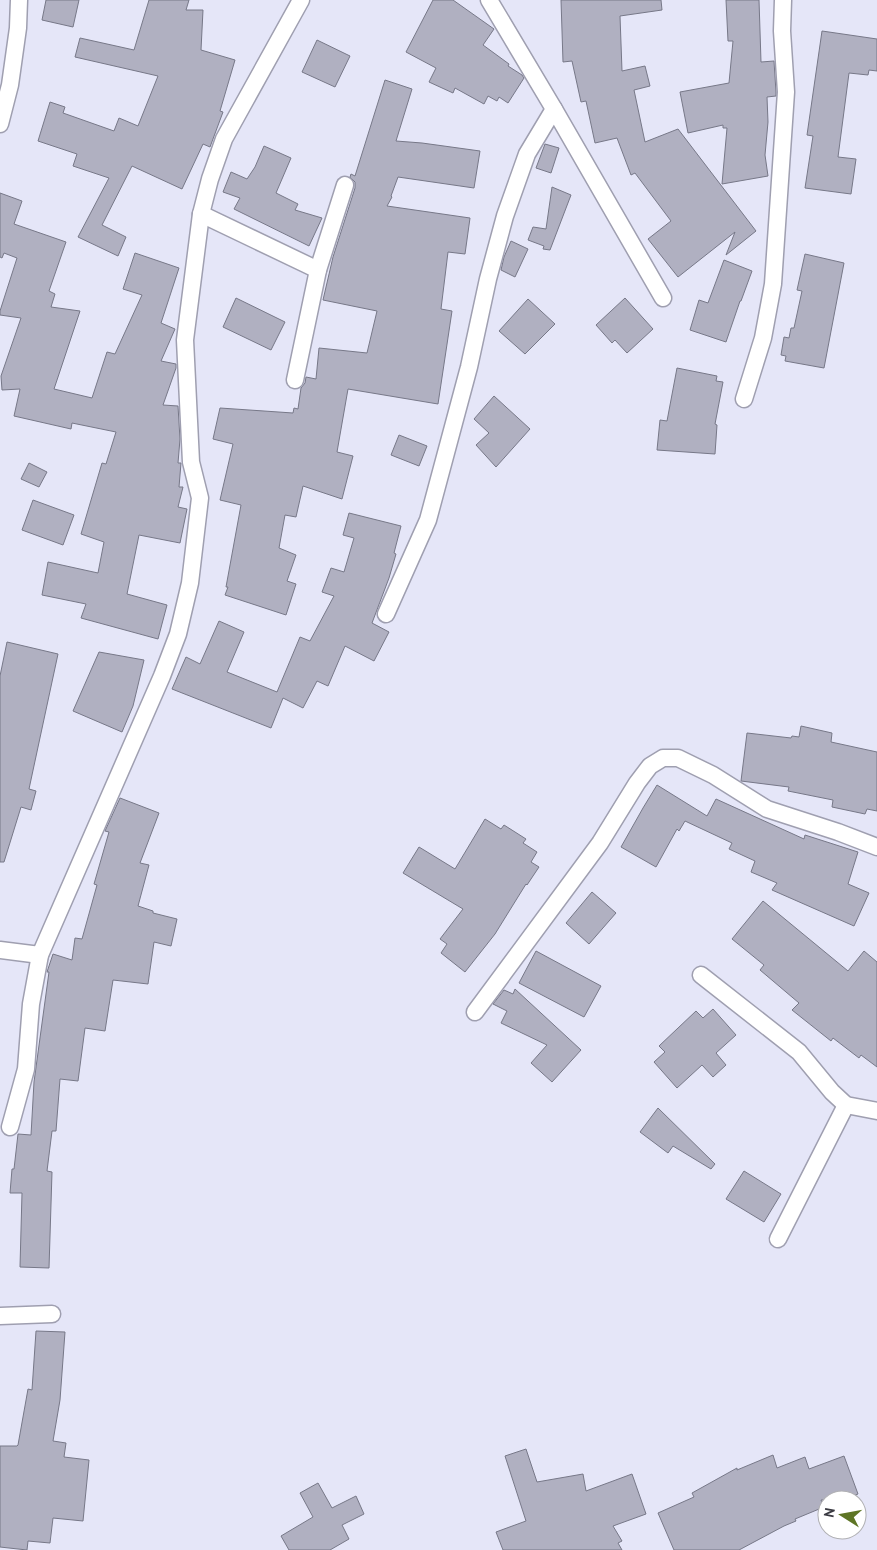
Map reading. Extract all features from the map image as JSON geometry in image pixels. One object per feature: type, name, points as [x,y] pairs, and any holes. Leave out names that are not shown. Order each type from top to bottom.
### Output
[{"type":"street","points":[[0,124],[10,85],[18,28],[18,0]]},
{"type":"street","points":[[10,1127],[26,1069],[31,1004],[40,955],[162,676],[178,634],[190,583],[200,498],[191,462],[186,340],[201,214],[210,179],[224,139],[301,0]]},
{"type":"street","points":[[489,0],[663,298]]},
{"type":"street","points":[[744,399],[763,338],[773,284],[786,92],[782,31],[783,0]]},
{"type":"street","points":[[386,614],[428,520],[505,216],[527,154],[554,109]]},
{"type":"street","points":[[295,380],[318,270],[345,185]]},
{"type":"street","points":[[201,214],[318,270]]},
{"type":"street","points":[[475,1012],[600,843],[650,766],[663,758],[678,758],[713,775],[767,809],[877,847]]},
{"type":"street","points":[[0,950],[40,955]]},
{"type":"street","points":[[701,975],[799,1052],[846,1106],[877,1111]]},
{"type":"street","points":[[778,1239],[846,1106]]},
{"type":"street","points":[[0,1316],[52,1314]]},
{"type":"building","points":[[46,0],[79,0],[73,27],[42,20]]},
{"type":"building","points":[[149,0],[189,0],[186,10],[203,10],[201,50],[235,60],[220,111],[223,112],[210,147],[203,144],[182,189],[132,166],[102,225],[126,237],[118,256],[78,237],[109,178],[73,166],[77,154],[38,141],[50,102],[65,107],[63,113],[114,131],[119,118],[138,126],[158,76],[75,57],[80,38],[134,50]]},
{"type":"building","points":[[433,0],[453,0],[494,29],[483,45],[509,64],[508,66],[524,78],[508,103],[499,97],[497,101],[488,96],[484,104],[455,88],[453,93],[429,82],[436,68],[406,52]]},
{"type":"building","points":[[561,0],[661,0],[662,10],[620,16],[622,71],[645,66],[650,86],[634,90],[645,142],[678,129],[756,231],[726,255],[735,232],[678,277],[648,239],[671,221],[635,173],[631,175],[617,138],[595,143],[586,101],[581,102],[572,61],[563,62]]},
{"type":"building","points":[[726,0],[759,0],[761,62],[774,61],[776,96],[767,97],[768,122],[765,155],[768,176],[722,184],[727,128],[723,128],[723,125],[688,133],[680,92],[729,83],[733,41],[728,41]]},
{"type":"building","points":[[822,31],[877,39],[877,71],[869,70],[868,75],[849,73],[838,157],[856,159],[851,194],[805,188],[813,136],[807,135]]},
{"type":"building","points":[[317,40],[350,56],[335,87],[302,72]]},
{"type":"building","points":[[385,80],[412,89],[396,141],[480,151],[474,188],[398,177],[387,206],[470,218],[465,254],[448,252],[441,309],[452,311],[438,404],[348,389],[337,452],[353,456],[342,499],[303,486],[296,517],[285,515],[279,548],[296,555],[287,581],[296,584],[286,615],[225,595],[228,587],[226,587],[241,505],[220,500],[233,444],[213,439],[220,408],[293,413],[294,408],[298,409],[301,388],[305,383],[306,377],[316,379],[319,348],[367,353],[377,311],[323,300],[333,257],[355,188],[355,182],[350,177],[351,174],[355,176]]},
{"type":"building","points":[[545,144],[559,148],[551,173],[536,168]]},
{"type":"building","points":[[264,146],[291,158],[276,193],[298,204],[295,210],[322,218],[309,246],[234,209],[240,198],[223,192],[231,172],[247,179],[255,167]]},
{"type":"building","points":[[552,187],[571,195],[550,250],[543,249],[544,246],[528,240],[533,227],[546,229]]},
{"type":"building","points":[[0,193],[22,201],[14,224],[66,242],[49,291],[55,294],[51,307],[80,311],[54,389],[92,398],[107,352],[115,354],[142,295],[123,289],[135,253],[179,268],[161,323],[175,329],[161,361],[176,364],[163,405],[178,406],[180,439],[178,463],[181,463],[179,487],[183,487],[178,507],[187,509],[180,543],[139,535],[127,594],[167,605],[158,639],[81,618],[86,604],[42,595],[48,562],[98,573],[104,542],[81,534],[102,463],[106,464],[116,432],[72,423],[71,429],[14,416],[20,389],[2,390],[1,376],[21,318],[0,315],[17,258],[4,253],[2,258],[0,257]]},
{"type":"building","points":[[511,241],[528,249],[515,277],[501,270]]},
{"type":"building","points":[[805,254],[844,263],[824,368],[785,361],[786,356],[781,355],[784,337],[789,338],[791,328],[794,328],[802,291],[797,290]]},
{"type":"building","points":[[724,260],[752,271],[726,342],[690,330],[699,300],[708,303]]},
{"type":"building","points":[[236,298],[285,322],[271,350],[223,327]]},
{"type":"building","points":[[625,298],[653,329],[627,353],[615,340],[612,343],[596,325]]},
{"type":"building","points":[[528,299],[555,324],[525,354],[499,331]]},
{"type":"building","points":[[677,368],[717,376],[716,381],[723,382],[715,424],[717,425],[715,454],[657,450],[660,420],[667,421]]},
{"type":"building","points":[[494,396],[530,429],[496,467],[476,445],[489,433],[474,419]]},
{"type":"building","points":[[399,435],[427,446],[419,466],[391,455]]},
{"type":"building","points":[[29,463],[47,472],[39,487],[21,479]]},
{"type":"building","points":[[33,500],[74,515],[63,545],[22,530]]},
{"type":"building","points":[[349,513],[401,526],[389,578],[372,623],[389,632],[374,661],[345,646],[328,686],[317,681],[303,708],[283,698],[271,728],[172,689],[186,657],[200,664],[219,621],[244,632],[227,672],[277,692],[300,637],[310,641],[334,596],[322,592],[331,568],[344,572],[354,538],[343,535]]},
{"type":"building","points":[[7,642],[58,654],[29,789],[36,791],[31,810],[21,807],[4,862],[0,862],[0,676]]},
{"type":"building","points":[[99,652],[144,660],[133,706],[122,732],[73,711]]},
{"type":"building","points":[[801,726],[832,733],[831,742],[877,752],[877,811],[867,809],[865,814],[832,807],[833,800],[788,791],[789,787],[741,781],[747,733],[791,738],[792,736],[799,737]]},
{"type":"building","points":[[657,785],[707,816],[716,799],[804,839],[805,835],[858,852],[848,884],[869,893],[854,926],[772,890],[777,883],[751,872],[755,861],[729,849],[732,843],[685,821],[679,831],[677,829],[656,867],[621,847]]},
{"type":"building","points":[[120,798],[159,813],[140,863],[149,865],[138,906],[153,911],[153,913],[177,919],[171,946],[154,942],[148,984],[113,980],[105,1031],[85,1028],[78,1081],[60,1079],[56,1131],[52,1131],[47,1171],[52,1172],[49,1268],[20,1267],[22,1193],[10,1193],[12,1169],[14,1169],[18,1134],[31,1135],[34,1082],[49,972],[47,972],[53,954],[72,960],[75,938],[82,939],[97,885],[94,884],[109,832],[105,831]]},
{"type":"building","points":[[485,819],[501,829],[504,825],[526,839],[523,843],[537,852],[531,862],[539,867],[526,884],[495,934],[465,972],[441,953],[447,944],[440,939],[463,909],[403,873],[419,847],[455,869]]},
{"type":"building","points":[[592,892],[616,913],[589,944],[566,923]]},
{"type":"building","points":[[763,901],[848,971],[864,951],[877,962],[877,1067],[861,1055],[859,1058],[833,1038],[831,1041],[792,1010],[799,1003],[760,970],[764,965],[732,939]]},
{"type":"building","points":[[536,951],[601,986],[584,1017],[519,983]]},
{"type":"building","points":[[515,989],[581,1050],[552,1082],[531,1063],[547,1045],[501,1023],[507,1011],[493,1004],[504,990],[513,994]]},
{"type":"building","points":[[713,1009],[736,1035],[716,1053],[726,1065],[713,1077],[702,1065],[677,1088],[654,1062],[665,1052],[659,1046],[696,1011],[703,1018]]},
{"type":"building","points":[[658,1108],[715,1164],[711,1169],[673,1146],[668,1153],[640,1132]]},
{"type":"building","points":[[744,1171],[781,1194],[764,1222],[726,1199]]},
{"type":"building","points":[[36,1331],[65,1332],[60,1400],[53,1441],[66,1443],[64,1457],[89,1460],[83,1521],[53,1518],[50,1543],[28,1541],[27,1550],[0,1547],[0,1446],[18,1445],[28,1389],[32,1390]]},
{"type":"building","points":[[526,1449],[537,1482],[583,1474],[586,1491],[632,1474],[646,1514],[613,1526],[622,1541],[618,1543],[622,1550],[503,1550],[496,1532],[526,1521],[505,1456]]},
{"type":"building","points":[[773,1455],[777,1468],[805,1457],[809,1469],[844,1456],[857,1490],[817,1490],[817,1510],[795,1519],[796,1521],[739,1550],[674,1550],[658,1513],[694,1497],[692,1493],[737,1468],[737,1470]]},
{"type":"building","points":[[318,1483],[332,1508],[356,1496],[364,1514],[342,1525],[349,1539],[330,1550],[289,1550],[281,1536],[313,1517],[300,1493]]}]
